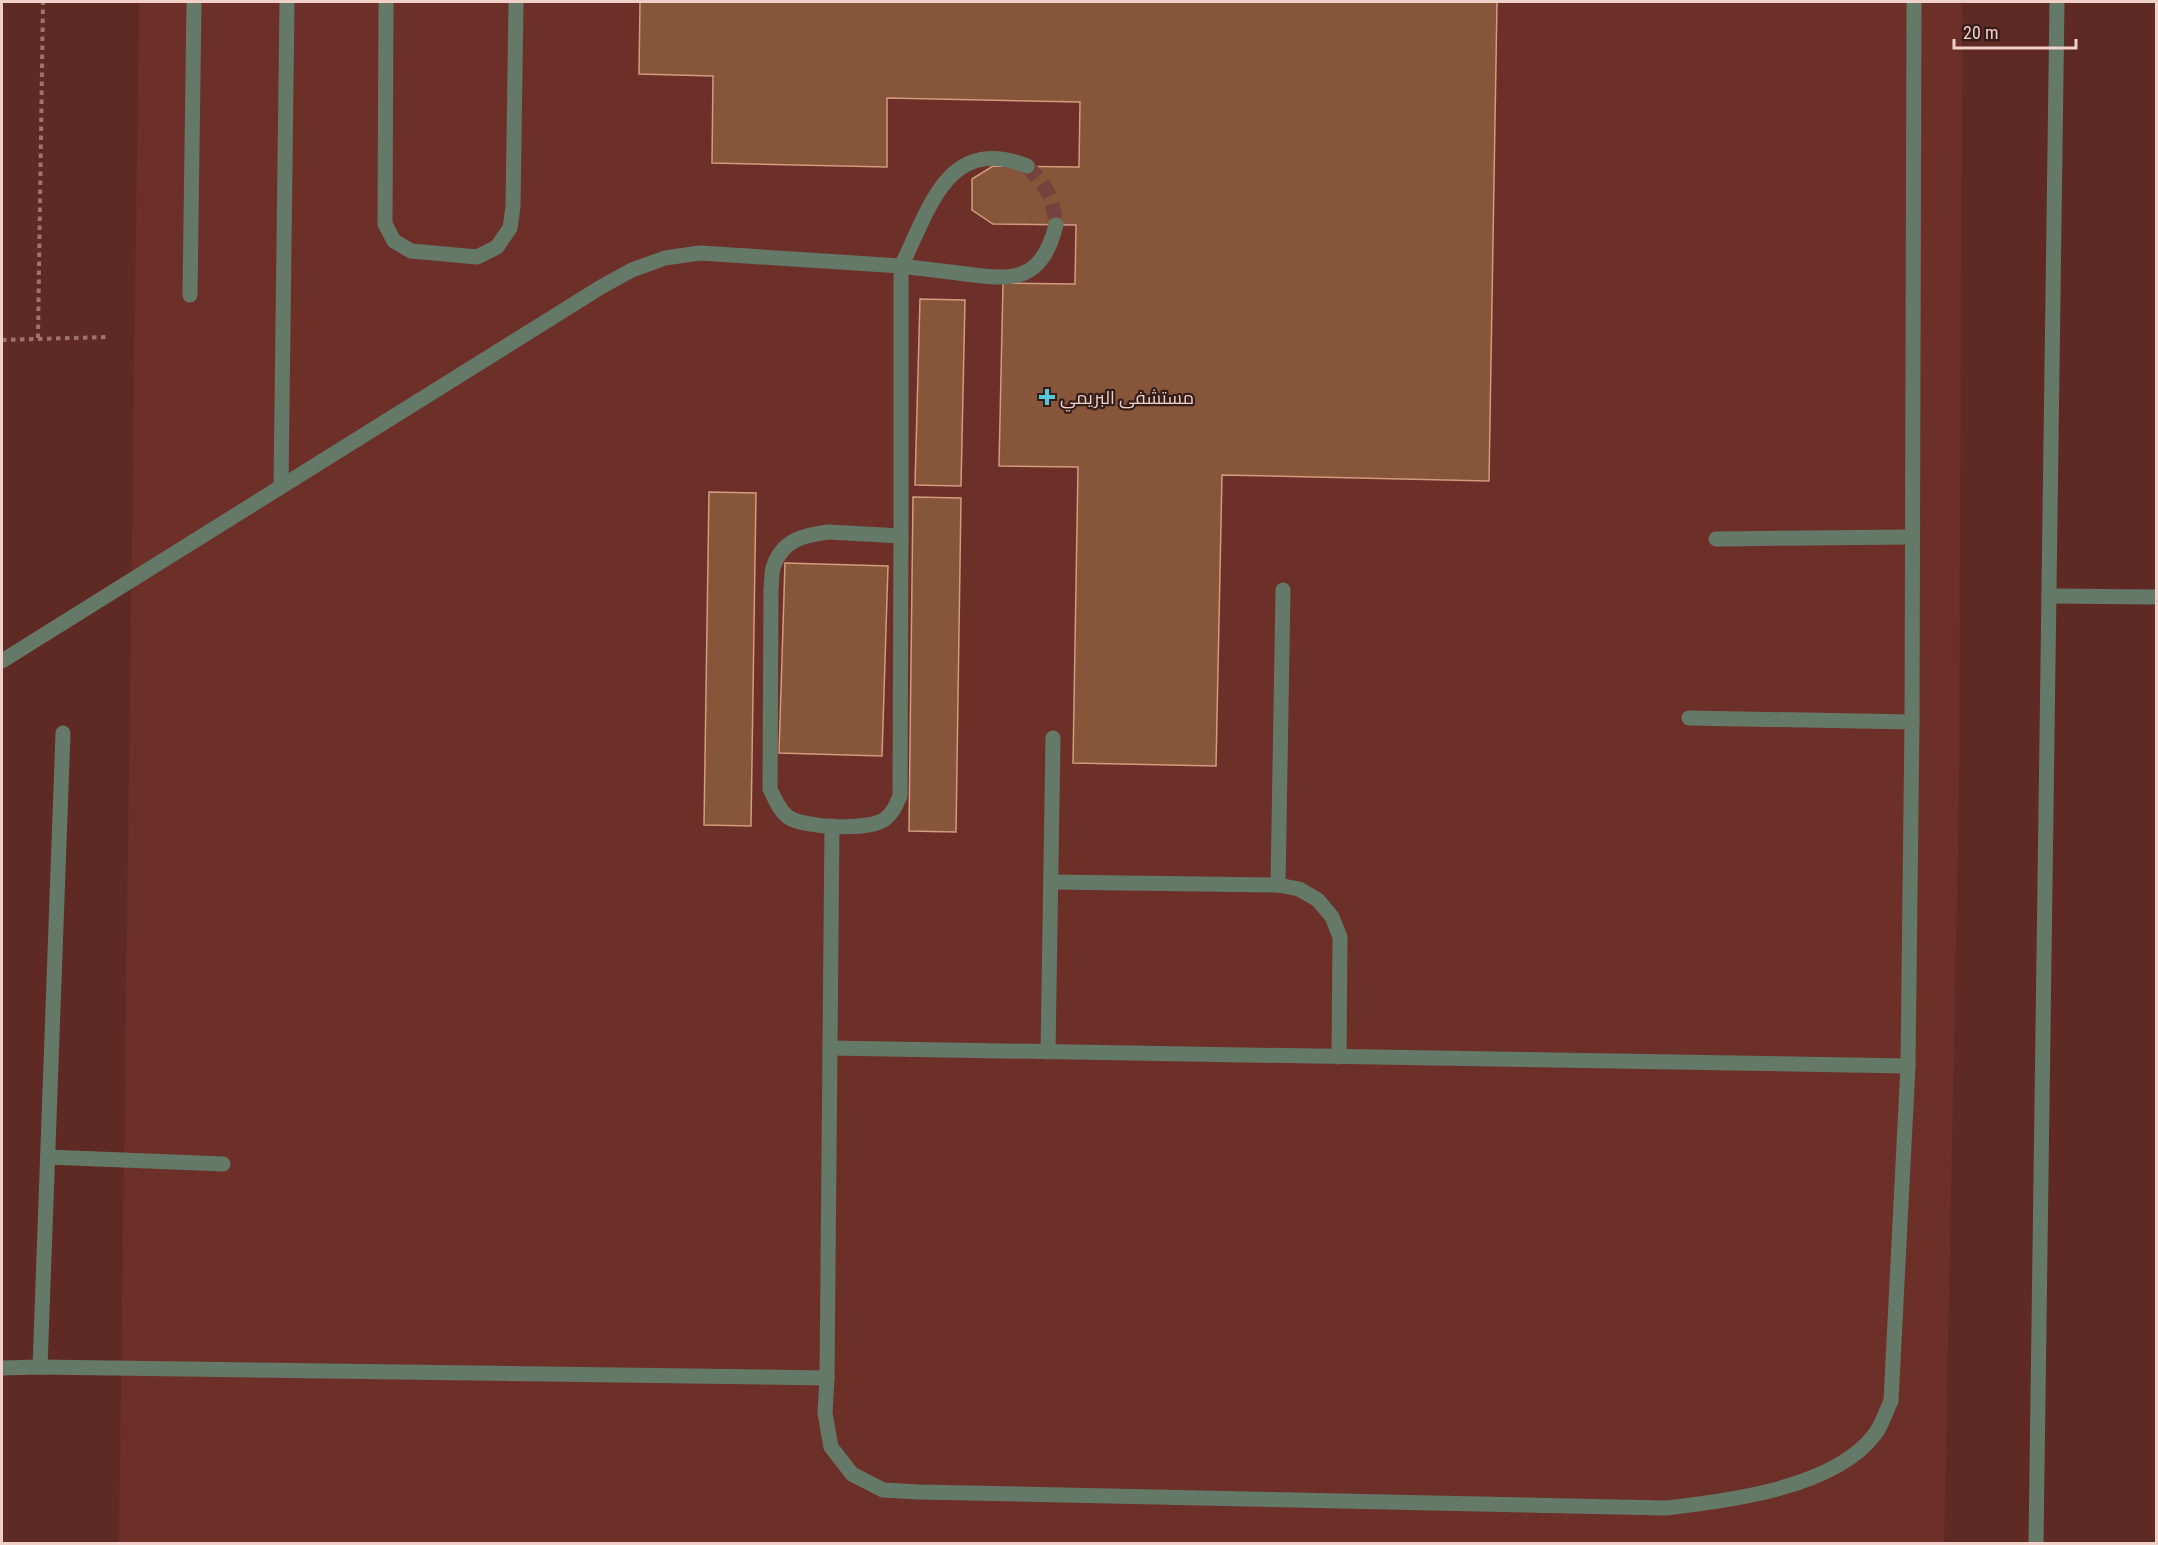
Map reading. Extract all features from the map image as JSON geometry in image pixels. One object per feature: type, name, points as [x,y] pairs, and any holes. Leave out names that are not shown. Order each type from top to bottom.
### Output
[{"type":"street","points":[[190,295],[194,2]]},
{"type":"street","points":[[281,487],[287,2]]},
{"type":"street","points":[[387,2],[385,224],[394,241],[411,251],[477,257],[497,247],[510,228],[513,207],[516,2]]},
{"type":"street","points":[[832,826],[825,1413],[831,1447],[852,1474],[884,1490],[1666,1508],[1717,1503],[1768,1492],[1816,1475],[1849,1459],[1875,1434],[1891,1401],[1908,1066],[1912,722],[1914,2]]},
{"type":"street","points":[[2036,1544],[2057,2]]},
{"type":"street","points":[[901,536],[828,532],[805,535],[786,546],[773,566],[770,789],[777,804],[788,816],[802,823],[870,826],[884,820],[894,810],[900,796],[901,536],[901,266],[941,187],[954,171],[972,161],[992,157],[1012,160],[1027,166]]},
{"type":"street","points":[[2,661],[632,270],[665,258],[700,253],[901,266],[1008,279],[1027,273],[1041,261],[1051,244],[1056,225]]},
{"type":"street","points":[[1716,539],[1912,537]]},
{"type":"street","points":[[1278,885],[1283,590]]},
{"type":"street","points":[[2049,596],[2157,597]]},
{"type":"street","points":[[1689,718],[1912,722]]},
{"type":"street","points":[[40,1367],[63,733]]},
{"type":"street","points":[[1048,1052],[1053,738]]},
{"type":"street","points":[[1051,882],[1278,885],[1299,889],[1318,900],[1332,916],[1340,937],[1339,1057]]},
{"type":"street","points":[[830,1048],[1908,1066]]},
{"type":"street","points":[[48,1157],[223,1164]]},
{"type":"street","points":[[2,1368],[827,1378]]},
{"type":"path","points":[[38,338],[43,2]]},
{"type":"path","points":[[2,340],[109,337]]},
{"type":"shaded area","name":"مستشفى البريمي","points":[[139,2],[1962,2],[1959,793],[1944,1543],[119,1544]]},
{"type":"building","name":"مستشفى البريمي","points":[[640,2],[1497,2],[1489,481],[1222,475],[1216,766],[1073,763],[1078,467],[999,466],[1003,283],[1075,284],[1076,225],[993,224],[972,210],[972,179],[993,166],[1079,167],[1080,102],[887,98],[887,167],[712,163],[713,76],[639,74]]},
{"type":"building","points":[[920,299],[965,300],[961,486],[915,485]]},
{"type":"building","points":[[709,492],[756,493],[751,826],[704,825]]},
{"type":"building","points":[[913,497],[961,498],[956,832],[909,831]]},
{"type":"building","points":[[785,563],[888,566],[882,756],[779,753]]},
{"type":"tunnel","points":[[1027,166],[1048,192],[1056,225]]},
{"type":"place","name":"مستشفى البريمي","points":[[1047,397]]}]
